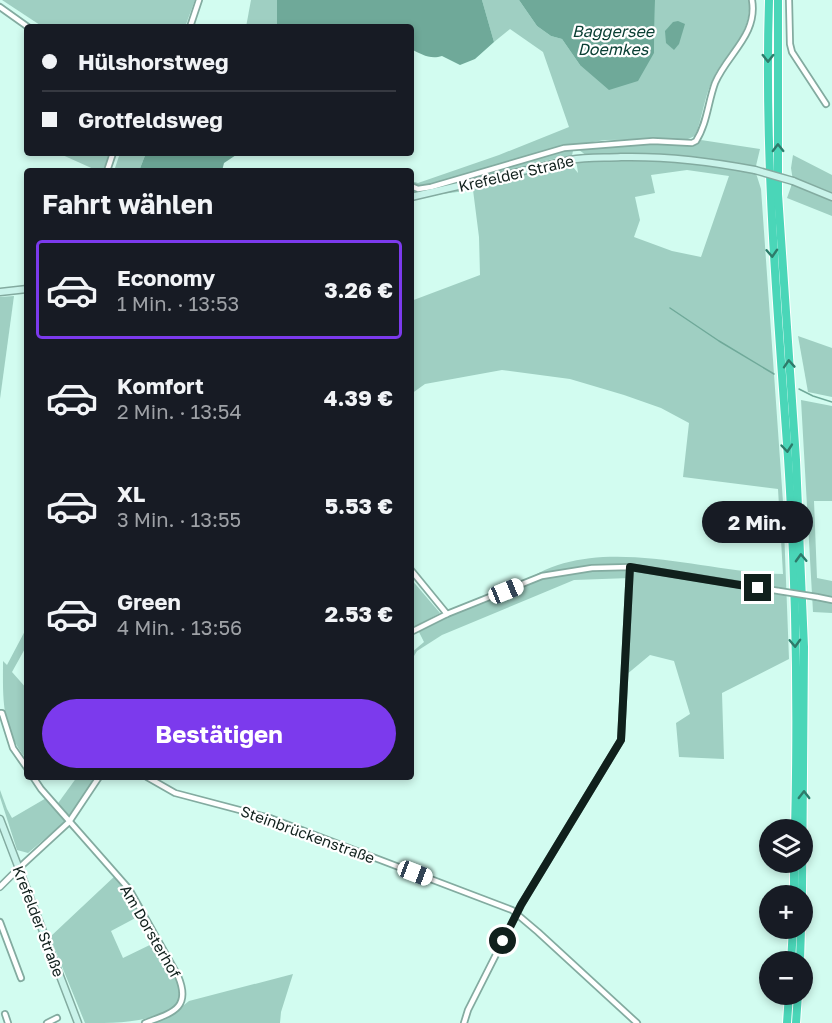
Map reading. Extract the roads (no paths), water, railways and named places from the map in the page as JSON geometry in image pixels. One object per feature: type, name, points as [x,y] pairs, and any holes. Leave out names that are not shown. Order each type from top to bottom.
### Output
[{"type":"highway","points":[[769,0],[769,183],[788,459],[795,649],[795,819]]},
{"type":"highway","points":[[778,0],[778,194],[796,460],[804,636],[802,885]]},
{"type":"highway","points":[[787,1023],[788,1005]]},
{"type":"highway","points":[[796,1023],[797,1005]]},
{"type":"main road","name":"Krefelder Straße","points":[[414,196],[583,159],[662,156],[698,159],[755,170],[793,181],[832,197]]},
{"type":"main road","points":[[0,292],[24,289]]},
{"type":"main road","name":"Krefelder Straße","points":[[0,819],[78,1023]]},
{"type":"street","points":[[191,24],[199,0]]},
{"type":"street","points":[[414,187],[430,187],[564,148],[653,141],[692,143],[696,141],[715,84],[746,37],[752,23],[752,0]]},
{"type":"street","points":[[789,0],[792,52],[826,104]]},
{"type":"street","points":[[0,7],[24,24]]},
{"type":"street","points":[[464,1023],[470,1005],[521,905],[621,740],[630,567]]},
{"type":"street","points":[[414,630],[447,614],[542,576],[592,568],[630,567],[832,600]]},
{"type":"street","points":[[414,574],[447,614]]},
{"type":"street","points":[[0,713],[2,713],[13,748],[24,764]]},
{"type":"street","name":"Am Dorsterhof","points":[[35,780],[69,822],[129,889],[180,983],[183,998],[175,1010],[145,1023]]},
{"type":"street","points":[[0,887],[69,822],[97,780]]},
{"type":"street","name":"Steinbrückenstraße","points":[[152,780],[175,793],[270,818],[518,914],[637,1023]]},
{"type":"street","points":[[0,922],[21,978]]},
{"type":"street","points":[[5,1014],[8,1023]]},
{"type":"street","points":[[47,1023],[57,1018]]},
{"type":"water","points":[[277,0],[482,0],[494,42],[475,59],[460,65],[442,56],[430,57],[414,50],[414,24],[277,24]]},
{"type":"water","name":"Baggersee Doemkes","points":[[519,0],[655,0],[654,53],[638,81],[609,90],[580,65],[562,39],[551,36],[537,26]]},
{"type":"water","points":[[678,21],[685,24],[679,44],[674,50],[666,43],[665,31],[673,22]]},
{"type":"water","points":[[145,156],[234,156],[224,163],[223,168],[140,168]]},
{"type":"waterway","points":[[670,308],[774,374]]},
{"type":"waterway","points":[[799,389],[832,402]]}]
